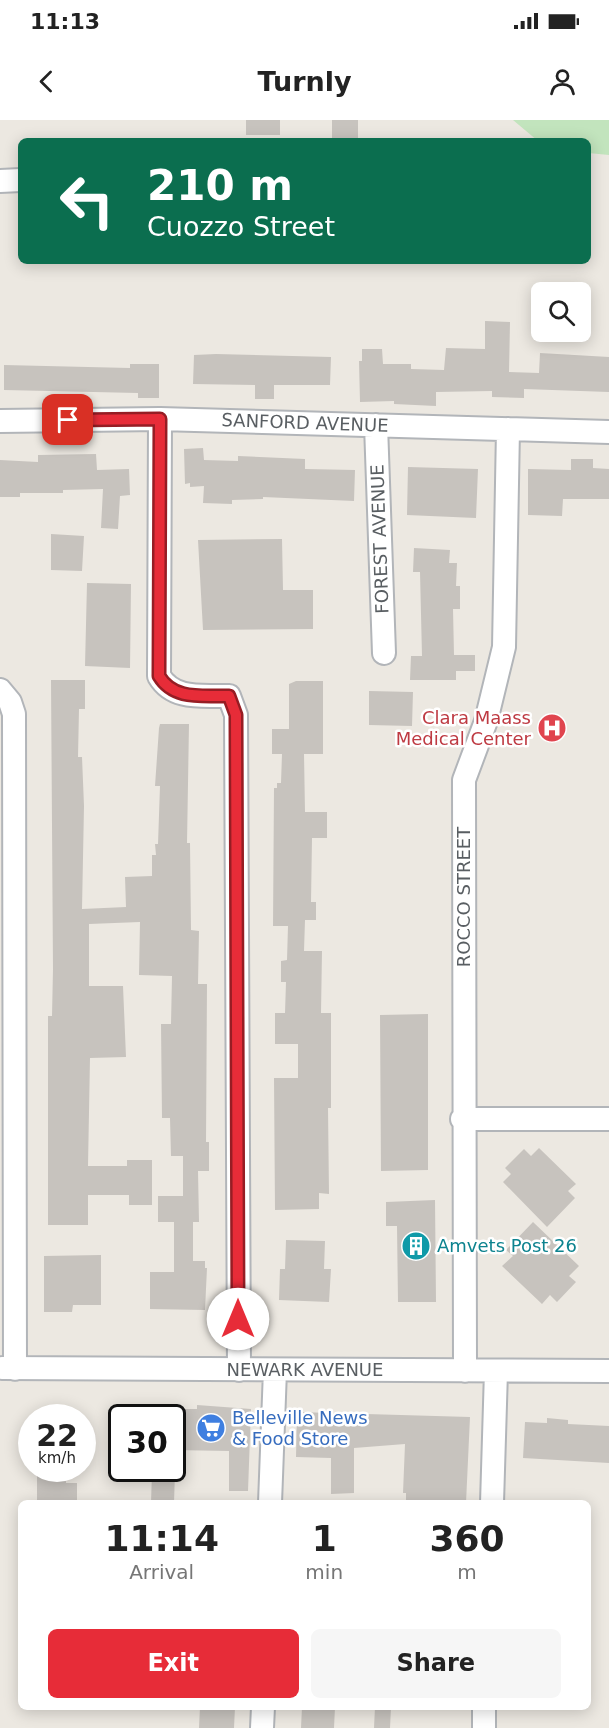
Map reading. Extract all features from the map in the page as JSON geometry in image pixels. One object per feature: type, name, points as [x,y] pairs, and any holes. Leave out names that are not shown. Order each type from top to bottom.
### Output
[{"type":"street","points":[[0,181],[18,180]]},
{"type":"street","points":[[160,419],[159,676],[166,688],[180,694],[229,696],[236,715],[239,1370]]},
{"type":"street","name":"SANFORD AVENUE","points":[[0,421],[160,419],[609,432]]},
{"type":"street","name":"FOREST AVENUE","points":[[376,425],[384,653]]},
{"type":"street","name":"ROCCO STREET","points":[[465,1371],[462,1119],[464,780],[486,721],[504,647],[508,429]]},
{"type":"street","points":[[0,690],[10,702],[14,714],[8,1368]]},
{"type":"street","points":[[462,1119],[609,1119]]},
{"type":"street","name":"NEWARK AVENUE","points":[[8,1368],[609,1371]]},
{"type":"street","points":[[270,1500],[275,1370]]},
{"type":"street","points":[[492,1500],[496,1371]]},
{"type":"street","points":[[262,1728],[263,1710]]},
{"type":"street","points":[[484,1710],[484,1728]]},
{"type":"green space","points":[[513,120],[609,120],[609,155],[591,153],[591,138],[534,138]]},
{"type":"building","points":[[246,120],[280,120],[280,135],[246,135]]},
{"type":"building","points":[[332,120],[358,120],[358,138],[332,138]]},
{"type":"building","points":[[485,321],[510,322],[509,372],[539,373],[540,353],[609,357],[609,392],[524,389],[524,398],[492,397],[492,391],[436,392],[436,406],[394,404],[394,401],[360,402],[359,361],[362,361],[362,349],[382,349],[383,364],[411,364],[411,369],[444,370],[446,348],[485,349]]},
{"type":"building","points":[[194,355],[331,357],[330,385],[274,385],[274,399],[255,399],[255,385],[193,384]]},
{"type":"building","points":[[130,364],[159,364],[159,398],[138,398],[138,393],[4,390],[4,365],[130,368]]},
{"type":"building","points":[[203,448],[204,460],[238,461],[238,456],[305,459],[305,469],[355,470],[354,501],[263,497],[263,499],[232,500],[232,504],[203,503],[204,486],[190,487],[190,483],[185,484],[184,449]]},
{"type":"building","points":[[96,454],[97,470],[129,469],[130,495],[120,496],[118,529],[101,528],[103,489],[63,490],[63,493],[20,493],[20,497],[0,497],[0,460],[38,462],[38,455]]},
{"type":"building","points":[[571,459],[593,459],[593,468],[609,469],[609,499],[563,499],[562,516],[528,515],[528,469],[571,470]]},
{"type":"building","points":[[408,467],[478,469],[476,518],[407,515]]},
{"type":"building","points":[[51,534],[84,536],[82,571],[51,570]]},
{"type":"building","points":[[282,539],[283,590],[313,590],[313,629],[203,630],[198,540]]},
{"type":"building","points":[[414,548],[450,550],[449,563],[457,563],[456,586],[460,586],[460,609],[453,609],[454,655],[475,655],[475,671],[456,671],[456,680],[410,680],[411,656],[422,656],[420,572],[413,572]]},
{"type":"building","points":[[87,583],[131,584],[130,668],[85,666]]},
{"type":"building","points":[[51,680],[85,680],[85,709],[79,709],[78,757],[82,757],[84,806],[82,909],[126,907],[125,877],[152,876],[152,855],[156,855],[155,844],[158,844],[160,786],[155,786],[159,728],[160,724],[189,724],[187,843],[190,843],[191,930],[199,931],[198,984],[207,984],[206,1142],[209,1142],[209,1171],[198,1171],[199,1222],[193,1222],[193,1261],[205,1261],[205,1268],[207,1268],[205,1310],[150,1309],[150,1272],[174,1272],[174,1222],[158,1222],[158,1196],[183,1196],[183,1156],[171,1156],[170,1118],[162,1118],[161,1024],[171,1024],[172,976],[139,975],[140,922],[89,924],[89,986],[123,986],[126,1057],[90,1058],[88,1166],[127,1166],[127,1160],[152,1160],[152,1205],[129,1205],[129,1195],[88,1195],[88,1225],[48,1225],[48,1016],[52,1016],[53,969]]},
{"type":"building","points":[[296,681],[323,681],[323,754],[304,754],[305,812],[327,812],[327,838],[312,838],[311,902],[316,902],[316,920],[305,920],[304,951],[322,951],[321,1013],[331,1013],[331,1108],[328,1108],[329,1194],[319,1193],[319,1209],[275,1210],[274,1078],[298,1078],[298,1044],[275,1044],[275,1013],[285,1013],[286,982],[281,982],[281,961],[287,960],[288,926],[273,926],[274,788],[277,788],[277,783],[281,783],[282,754],[272,754],[272,729],[289,729],[289,684]]},
{"type":"building","points":[[369,691],[413,692],[412,726],[369,725]]},
{"type":"building","points":[[428,1014],[428,1170],[381,1171],[380,1015]]},
{"type":"building","points":[[539,1148],[576,1184],[568,1191],[575,1198],[547,1227],[503,1182],[511,1174],[505,1168],[524,1149],[531,1156]]},
{"type":"building","name":"Amvets Post 26","points":[[435,1200],[436,1302],[398,1302],[397,1226],[386,1226],[386,1202]]},
{"type":"building","points":[[533,1222],[579,1266],[569,1276],[576,1282],[557,1302],[550,1295],[542,1304],[502,1266],[513,1256],[506,1250]]},
{"type":"building","points":[[286,1240],[325,1241],[324,1269],[331,1269],[329,1302],[279,1300],[280,1269],[285,1269]]},
{"type":"building","points":[[101,1255],[101,1305],[73,1305],[72,1312],[44,1312],[44,1256]]},
{"type":"building","points":[[197,1405],[251,1409],[248,1491],[229,1491],[229,1451],[186,1450],[186,1409],[197,1409]]},
{"type":"building","points":[[297,1412],[470,1417],[466,1500],[406,1500],[406,1493],[403,1493],[405,1444],[354,1448],[354,1493],[331,1494],[331,1458],[296,1457]]},
{"type":"building","points":[[547,1418],[568,1420],[568,1424],[609,1426],[609,1463],[523,1458],[525,1422],[547,1423]]},
{"type":"building","points":[[37,1482],[77,1483],[77,1500],[37,1500]]},
{"type":"building","points":[[152,1482],[175,1482],[174,1500],[151,1500]]},
{"type":"building","points":[[200,1710],[235,1710],[234,1728],[199,1728]]},
{"type":"building","points":[[302,1710],[335,1710],[334,1728],[301,1728]]},
{"type":"building","points":[[375,1710],[391,1710],[390,1728],[374,1728]]},
{"type":"place","name":"Clara Maass Medical Center","points":[[552,728]]},
{"type":"place","name":"Amvets Post 26","points":[[416,1246]]},
{"type":"place","name":"Belleville News & Food Store","points":[[211,1428]]},
{"type":"route","points":[[68,420],[160,419],[159,676],[166,688],[180,694],[229,696],[236,715],[238,1319]]}]
